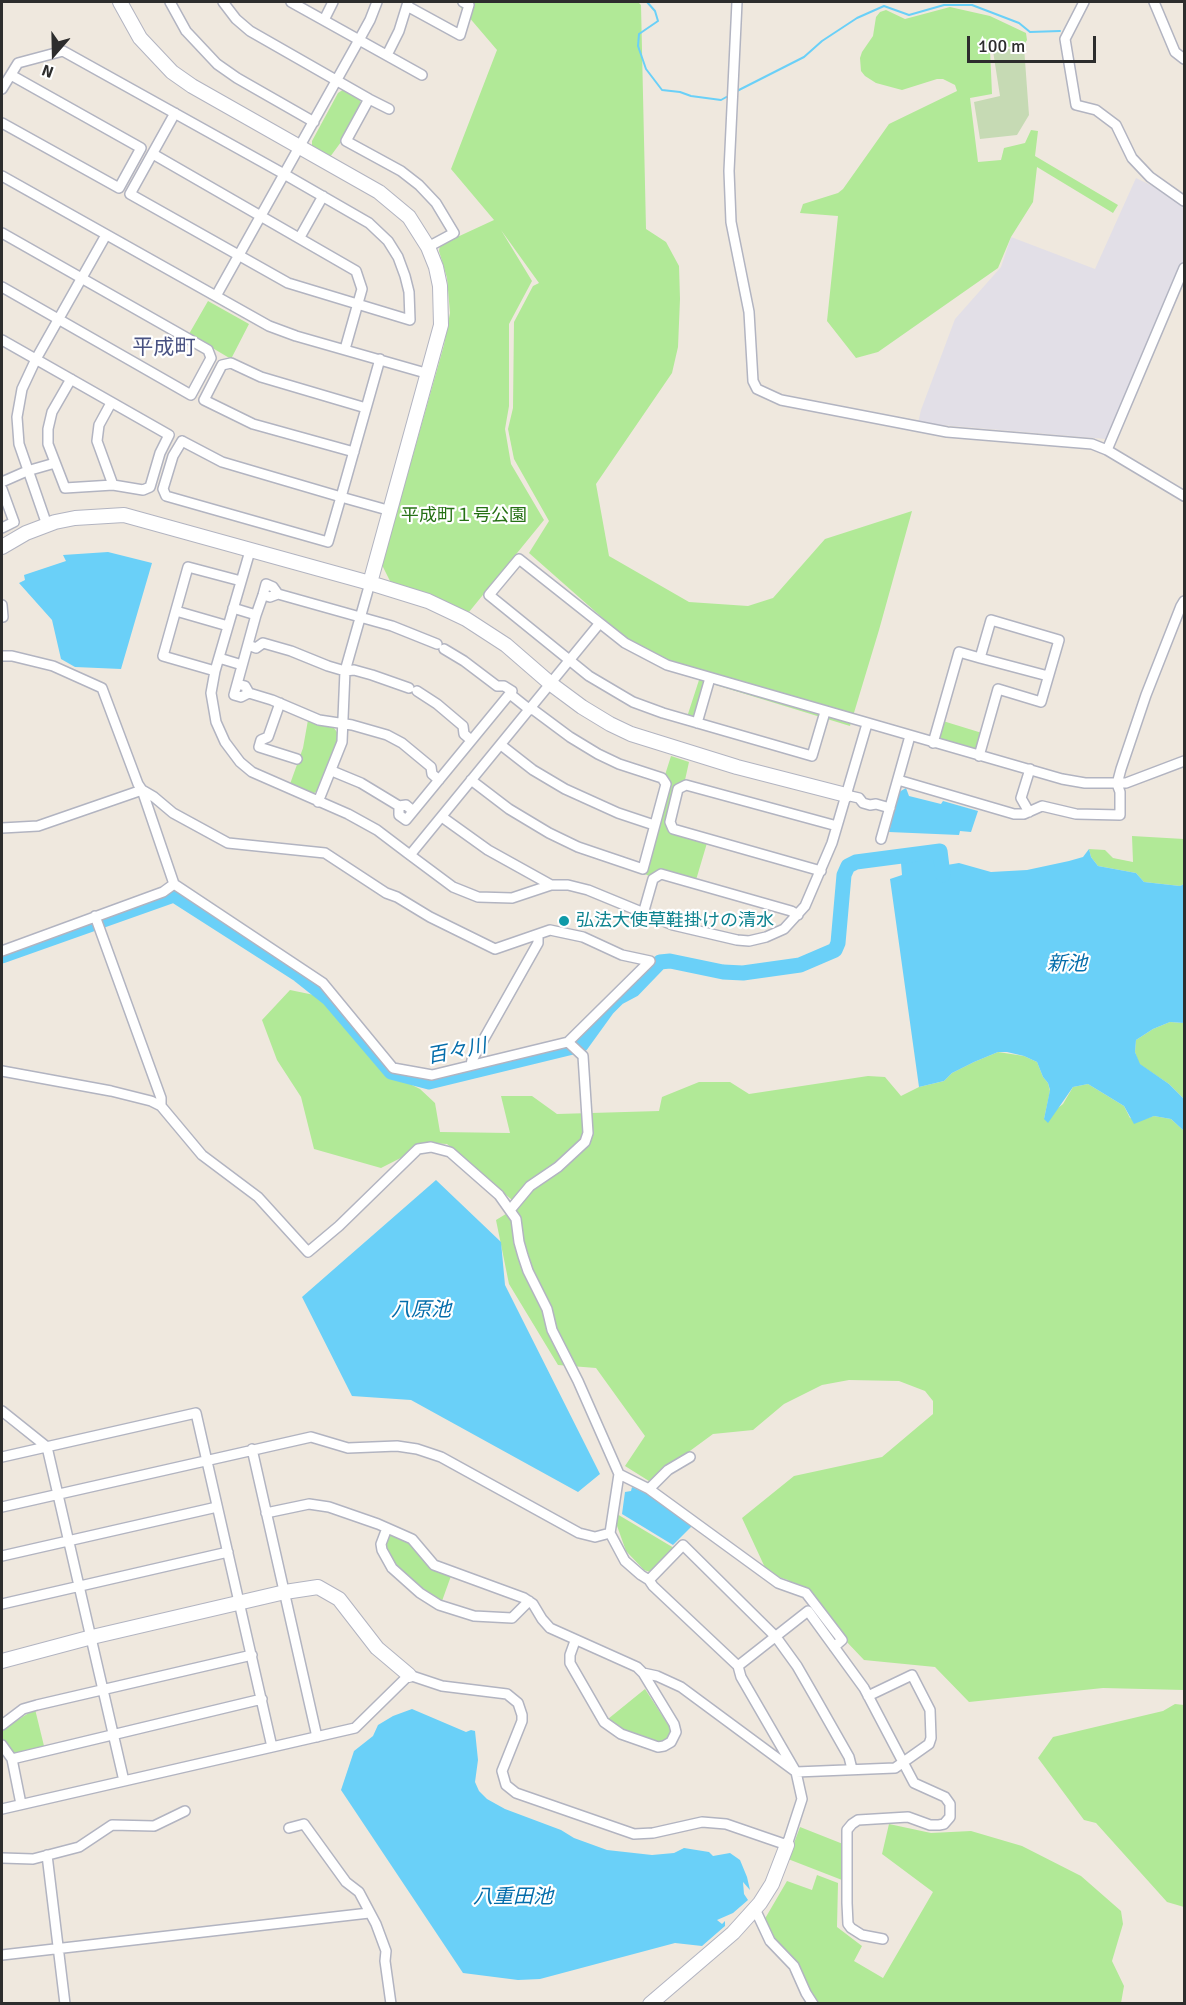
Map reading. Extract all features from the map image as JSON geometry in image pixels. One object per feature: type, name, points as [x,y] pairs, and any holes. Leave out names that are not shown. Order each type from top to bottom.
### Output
[{"type":"street","points":[[120,2],[140,38],[172,72],[192,86],[390,199],[409,217],[429,247],[439,277],[442,304],[439,337],[345,671],[342,742],[318,802]]},
{"type":"street","points":[[170,2],[186,31],[217,64],[314,122]]},
{"type":"street","points":[[223,2],[236,19],[250,31],[389,110]]},
{"type":"street","points":[[291,2],[422,75]]},
{"type":"street","points":[[324,20],[333,2]]},
{"type":"street","points":[[216,296],[337,81],[370,20],[376,2]]},
{"type":"street","points":[[387,55],[399,31],[407,4],[460,35],[469,5],[463,2]]},
{"type":"street","points":[[737,2],[729,171],[731,222],[749,312],[753,381],[757,389],[780,400],[947,432],[1092,444],[1107,450],[1185,496]]},
{"type":"street","points":[[1084,2],[1065,39],[1076,105],[1096,110],[1116,125],[1132,158],[1150,177],[1185,201]]},
{"type":"street","points":[[1154,2],[1175,52],[1185,59]]},
{"type":"street","points":[[2,89],[18,63],[63,51],[284,174],[369,223],[382,235],[395,251],[405,276],[410,320],[288,284],[130,194],[174,113]]},
{"type":"street","points":[[2,123],[119,188],[141,148],[11,75]]},
{"type":"street","points":[[369,99],[346,141],[401,171],[419,185],[436,203],[454,233],[429,247]]},
{"type":"street","points":[[153,154],[356,271],[362,285],[345,349]]},
{"type":"street","points":[[2,176],[275,328],[429,374]]},
{"type":"street","points":[[300,237],[322,196]]},
{"type":"street","points":[[2,233],[208,350],[211,358],[191,394],[2,287]]},
{"type":"street","points":[[47,525],[19,444],[17,417],[22,389],[36,359],[106,235]]},
{"type":"street","points":[[1107,450],[1185,268]]},
{"type":"street","points":[[2,340],[169,435],[162,447],[150,487],[143,490],[113,485],[65,488],[48,440],[48,424],[52,412],[71,380]]},
{"type":"street","points":[[380,359],[354,452],[341,497],[328,542],[166,496],[163,489],[173,456],[182,441],[222,462],[341,497],[391,511]]},
{"type":"street","points":[[354,452],[253,424],[204,400],[222,365],[231,363],[261,377],[366,408]]},
{"type":"street","points":[[111,403],[99,425],[97,441],[113,485]]},
{"type":"street","points":[[2,482],[27,471],[55,463]]},
{"type":"street","points":[[2,489],[14,522],[2,528]]},
{"type":"street","points":[[2,547],[26,533],[47,525],[75,518],[124,515],[370,583],[428,601],[466,619],[506,645],[551,684],[592,714],[640,737],[752,772],[859,798],[863,803],[870,805],[876,804],[890,808]]},
{"type":"street","points":[[250,551],[215,671],[212,693],[216,722],[225,742],[240,762],[252,772],[367,825],[453,887],[478,897],[512,898],[550,885],[568,885],[673,925],[748,941],[777,933],[792,923],[805,906],[822,871],[867,724]]},
{"type":"street","points":[[825,712],[812,756],[633,702],[589,676],[489,595],[519,559],[599,624],[625,643],[656,660],[825,712],[1074,782],[1126,783],[1185,761]]},
{"type":"street","points":[[215,671],[163,656],[188,567],[241,581]]},
{"type":"street","points":[[332,771],[362,783],[399,806],[399,815],[406,820],[446,772],[471,740],[512,691],[504,686],[497,686],[441,646],[407,631],[278,594],[273,587],[266,584],[237,684],[245,687],[249,693],[280,703],[319,720],[387,735],[402,743],[431,767],[432,774],[439,780]]},
{"type":"street","points":[[898,780],[1014,814],[1029,812],[1042,806],[1076,814],[1120,815],[1120,792],[1117,784],[1146,695],[1185,601]]},
{"type":"street","points":[[2,605],[2,617]]},
{"type":"street","points":[[233,608],[256,615]]},
{"type":"street","points":[[176,611],[228,626]]},
{"type":"street","points":[[979,756],[998,689],[1041,702],[1059,640],[991,620],[980,658]]},
{"type":"street","points":[[410,855],[599,624]]},
{"type":"street","points":[[251,634],[259,637],[263,643],[345,671],[354,670],[372,675],[413,690],[437,704],[463,726],[465,734],[471,740]]},
{"type":"street","points":[[248,645],[255,648],[263,643]]},
{"type":"street","points":[[933,743],[959,652],[1048,676]]},
{"type":"street","points":[[2,656],[12,656],[53,666],[102,688],[142,790],[174,884],[323,983],[393,1068],[432,1075],[568,1042],[650,961],[622,955],[583,937],[550,930],[495,949],[386,893],[325,853],[228,843],[174,813],[154,796],[142,790],[38,826],[2,828]]},
{"type":"street","points":[[219,658],[242,665]]},
{"type":"street","points":[[697,723],[710,678]]},
{"type":"street","points":[[471,780],[509,809],[549,833],[595,854],[643,869],[666,784],[662,778],[619,764],[598,754],[530,709],[507,697]]},
{"type":"street","points":[[280,703],[268,737],[261,740],[259,747],[297,759]]},
{"type":"street","points":[[463,726],[471,725],[478,732]]},
{"type":"street","points":[[881,839],[910,736]]},
{"type":"street","points":[[501,745],[533,770],[565,789],[603,807],[654,825]]},
{"type":"street","points":[[431,767],[439,766],[446,772]]},
{"type":"street","points":[[1029,812],[1021,798],[1030,769]]},
{"type":"street","points":[[822,871],[673,829],[669,822],[678,789],[686,785],[837,826]]},
{"type":"street","points":[[442,817],[488,850],[550,885]]},
{"type":"street","points":[[643,914],[653,879],[661,874],[791,911],[798,915]]},
{"type":"street","points":[[2,951],[163,892],[174,884]]},
{"type":"street","points":[[95,916],[161,1098],[160,1106]]},
{"type":"street","points":[[471,1065],[538,943],[538,936]]},
{"type":"street","points":[[510,1210],[530,1186],[558,1167],[585,1142],[588,1133],[583,1056],[568,1042]]},
{"type":"street","points":[[2,1070],[111,1091],[151,1101],[160,1106],[202,1155],[258,1197],[308,1252],[339,1226],[418,1149],[431,1147],[450,1152],[499,1194],[516,1219],[519,1242],[528,1271],[547,1309],[552,1330],[620,1474],[610,1533],[625,1561],[650,1580],[653,1586],[738,1666],[741,1677],[796,1772],[802,1799],[772,1884],[755,1909],[733,1933],[650,2004]]},
{"type":"street","points":[[2,1412],[47,1447],[124,1781]]},
{"type":"street","points":[[2,1457],[196,1413],[272,1747]]},
{"type":"street","points":[[2,1507],[306,1437],[317,1438],[348,1448],[397,1446],[417,1449],[441,1457],[579,1533],[595,1537],[610,1533]]},
{"type":"street","points":[[252,1449],[317,1737]]},
{"type":"street","points":[[649,1489],[668,1470],[690,1457]]},
{"type":"street","points":[[620,1474],[649,1489],[778,1583],[806,1593],[842,1640],[834,1647]]},
{"type":"street","points":[[266,1513],[305,1505],[321,1505],[412,1539],[434,1565],[529,1600],[550,1628],[637,1667],[643,1672],[676,1728],[674,1738],[664,1746],[658,1747],[621,1734],[604,1722],[570,1663],[575,1641]]},
{"type":"street","points":[[2,1556],[217,1507]]},
{"type":"street","points":[[387,1528],[381,1544],[381,1550],[387,1562],[420,1593],[439,1605],[474,1616],[512,1618],[529,1600]]},
{"type":"street","points":[[650,1580],[682,1545],[776,1637],[807,1683],[849,1757],[852,1769]]},
{"type":"street","points":[[2,1604],[228,1552]]},
{"type":"street","points":[[2,1661],[92,1637],[285,1592],[318,1587],[339,1599],[377,1648],[410,1675],[442,1686],[462,1690],[498,1692],[513,1697],[521,1708],[522,1721],[502,1771],[506,1785],[516,1793],[634,1834],[653,1833],[702,1822],[726,1824],[787,1845]]},
{"type":"street","points":[[738,1666],[808,1611],[868,1696],[914,1783],[945,1797],[950,1804],[951,1812],[948,1821],[939,1826],[930,1825],[908,1816],[858,1820],[847,1830],[848,1923],[851,1928],[862,1935],[883,1939]]},
{"type":"street","points":[[2,1725],[23,1709],[252,1655]]},
{"type":"street","points":[[643,1672],[681,1688],[796,1772],[895,1768],[909,1756],[926,1748],[931,1738],[930,1710],[912,1675],[868,1696]]},
{"type":"street","points":[[2,1809],[356,1728],[410,1675]]},
{"type":"street","points":[[12,1759],[262,1699]]},
{"type":"street","points":[[2,1745],[12,1759],[21,1804]]},
{"type":"street","points":[[2,1858],[33,1859],[79,1847],[112,1824],[154,1826],[185,1811]]},
{"type":"street","points":[[289,1828],[304,1824],[346,1882],[359,1892],[376,1924],[386,1951],[385,1961],[391,2004]]},
{"type":"street","points":[[47,1855],[65,2004]]},
{"type":"street","points":[[755,1909],[770,1941],[794,1965],[813,2004]]},
{"type":"street","points":[[2,1955],[369,1913]]},
{"type":"shaded area","points":[[1136,178],[1184,204],[1184,260],[1106,439],[918,423],[955,319],[1001,267],[1011,237],[1095,269]]},
{"type":"green space","name":"平成町１号公園","points":[[456,2],[638,2],[641,5],[646,229],[666,242],[679,266],[678,347],[672,373],[596,484],[609,556],[689,602],[748,606],[773,598],[825,539],[912,511],[850,726],[706,682],[696,720],[687,717],[699,680],[657,666],[529,553],[549,521],[514,459],[508,429],[513,408],[514,322],[533,286],[539,283],[501,230],[532,281],[509,324],[509,406],[505,429],[511,464],[544,520],[469,612],[391,583],[382,565],[444,345],[450,313],[447,278],[439,251],[440,245],[494,220],[451,169],[497,50]]},
{"type":"green space","points":[[950,7],[990,16],[1026,33],[1027,40],[1024,45],[990,49],[992,94],[970,98],[978,162],[1001,160],[1004,148],[1025,143],[1031,130],[1038,131],[1035,156],[1118,205],[1113,213],[1037,167],[1033,202],[1011,237],[998,268],[878,352],[856,358],[827,321],[838,216],[800,213],[803,204],[838,193],[843,189],[889,124],[957,91],[955,85],[943,79],[902,90],[876,83],[861,71],[860,58],[873,36],[876,17],[880,12],[886,10],[905,19]]},
{"type":"green space","points":[[1024,47],[1029,115],[1017,135],[980,139],[974,102],[1000,96],[993,51]]},
{"type":"green space","points":[[344,89],[360,98],[361,106],[330,157],[312,148],[312,141],[338,93]]},
{"type":"green space","points":[[208,301],[249,324],[231,359],[189,334]]},
{"type":"green space","points":[[308,720],[334,728],[339,735],[318,790],[313,794],[290,784],[303,748]]},
{"type":"green space","points":[[943,721],[982,733],[977,747],[972,750],[941,741],[939,735]]},
{"type":"green space","points":[[671,756],[689,762],[685,780],[675,786],[665,823],[671,833],[707,843],[696,880],[660,870],[649,876],[645,874],[670,784],[665,775]]},
{"type":"green space","points":[[1132,836],[1184,839],[1184,884],[1180,886],[1144,882],[1136,873],[1098,866],[1091,857],[1089,849],[1105,850],[1113,858],[1133,862]]},
{"type":"green space","points":[[290,990],[319,996],[345,1009],[388,1073],[420,1089],[435,1103],[440,1132],[510,1133],[501,1096],[532,1096],[557,1114],[659,1111],[662,1097],[699,1082],[730,1082],[749,1094],[868,1076],[885,1077],[901,1096],[919,1087],[944,1081],[952,1073],[998,1052],[1024,1056],[1037,1062],[1050,1091],[1044,1119],[1063,1104],[1073,1087],[1088,1084],[1124,1106],[1130,1118],[1141,1120],[1154,1116],[1171,1119],[1184,1131],[1184,1690],[1103,1688],[969,1702],[935,1667],[864,1660],[788,1580],[768,1574],[742,1518],[794,1476],[882,1457],[933,1414],[933,1401],[925,1391],[899,1381],[849,1380],[822,1385],[784,1404],[753,1430],[713,1434],[649,1481],[625,1466],[645,1436],[596,1368],[558,1365],[509,1284],[496,1220],[519,1206],[447,1144],[430,1143],[381,1168],[314,1149],[301,1097],[277,1060],[262,1020]]},
{"type":"green space","points":[[1170,1022],[1184,1023],[1184,1099],[1169,1084],[1139,1064],[1135,1052],[1136,1040]]},
{"type":"green space","points":[[617,1514],[674,1548],[650,1572],[644,1570],[626,1551],[616,1523]]},
{"type":"green space","points":[[394,1534],[411,1544],[430,1567],[451,1576],[442,1601],[412,1581],[390,1559],[385,1544],[388,1537]]},
{"type":"green space","points":[[645,1689],[671,1729],[665,1741],[658,1742],[619,1728],[608,1719]]},
{"type":"green space","points":[[1175,1704],[1184,1705],[1184,1907],[1167,1902],[1096,1823],[1084,1820],[1038,1758],[1053,1737],[1163,1711]]},
{"type":"green space","points":[[35,1709],[44,1746],[16,1753],[10,1751],[2,1738],[2,1730]]},
{"type":"green space","points":[[889,1824],[931,1833],[971,1831],[1022,1846],[1081,1876],[1121,1911],[1123,1924],[1112,1961],[1124,1986],[1121,2003],[814,2003],[763,1922],[787,1881],[812,1890],[817,1875],[838,1883],[837,1927],[862,1946],[854,1961],[883,1978],[933,1892],[882,1854]]},
{"type":"green space","points":[[800,1827],[843,1844],[842,1880],[788,1859]]},
{"type":"water","points":[[108,552],[152,563],[121,669],[75,667],[61,659],[52,620],[19,583],[25,580],[24,575],[66,561],[63,555]]},
{"type":"water","points":[[906,788],[909,796],[941,804],[943,801],[978,811],[971,832],[960,831],[959,835],[889,832],[899,792]]},
{"type":"water","name":"新池","points":[[1089,849],[1091,857],[1098,866],[1136,873],[1144,882],[1180,886],[1184,884],[1184,1023],[1170,1022],[1153,1029],[1136,1040],[1135,1052],[1140,1064],[1169,1084],[1184,1099],[1184,1131],[1171,1119],[1154,1116],[1134,1124],[1124,1106],[1088,1084],[1073,1087],[1048,1123],[1044,1119],[1050,1090],[1037,1062],[1007,1052],[998,1052],[974,1062],[952,1073],[944,1081],[919,1087],[890,879],[902,875],[901,863],[945,854],[947,865],[959,863],[991,872],[1027,870],[1083,857]]},
{"type":"water","name":"八原池","points":[[436,1180],[501,1242],[505,1285],[600,1474],[578,1492],[411,1400],[352,1396],[302,1297]]},
{"type":"water","points":[[632,1487],[652,1496],[692,1526],[673,1545],[622,1514],[625,1492],[631,1491]]},
{"type":"water","name":"八重田池","points":[[412,1709],[466,1732],[475,1731],[478,1760],[475,1782],[479,1791],[487,1799],[505,1809],[607,1850],[652,1855],[674,1853],[684,1848],[709,1852],[713,1856],[730,1853],[740,1860],[747,1877],[750,1890],[743,1882],[744,1894],[748,1900],[733,1913],[717,1920],[722,1924],[725,1921],[725,1926],[702,1946],[675,1943],[540,1979],[518,1980],[463,1973],[341,1790],[354,1751],[373,1736],[378,1725]]},
{"type":"waterway","points":[[647,2],[655,11],[658,21],[639,34],[638,46],[646,69],[662,90],[721,100],[730,95]]},
{"type":"waterway","points":[[735,92],[804,57],[822,41],[857,18],[884,6],[909,15],[944,5],[972,5],[1019,23],[1030,32],[1060,31]]},
{"type":"waterway","name":"百々川","points":[[2,956],[174,895],[299,975],[328,998],[391,1072],[429,1082],[581,1045],[607,1009],[618,998],[633,990],[660,962],[670,961],[723,972],[743,973],[800,965],[835,950],[838,943],[844,875],[848,866],[856,862],[940,851],[943,875]]},
{"type":"place","name":"弘法大使草鞋掛けの清水","points":[[564,921]]},
{"type":"district","name":"平成町","points":[[164,348]]}]
